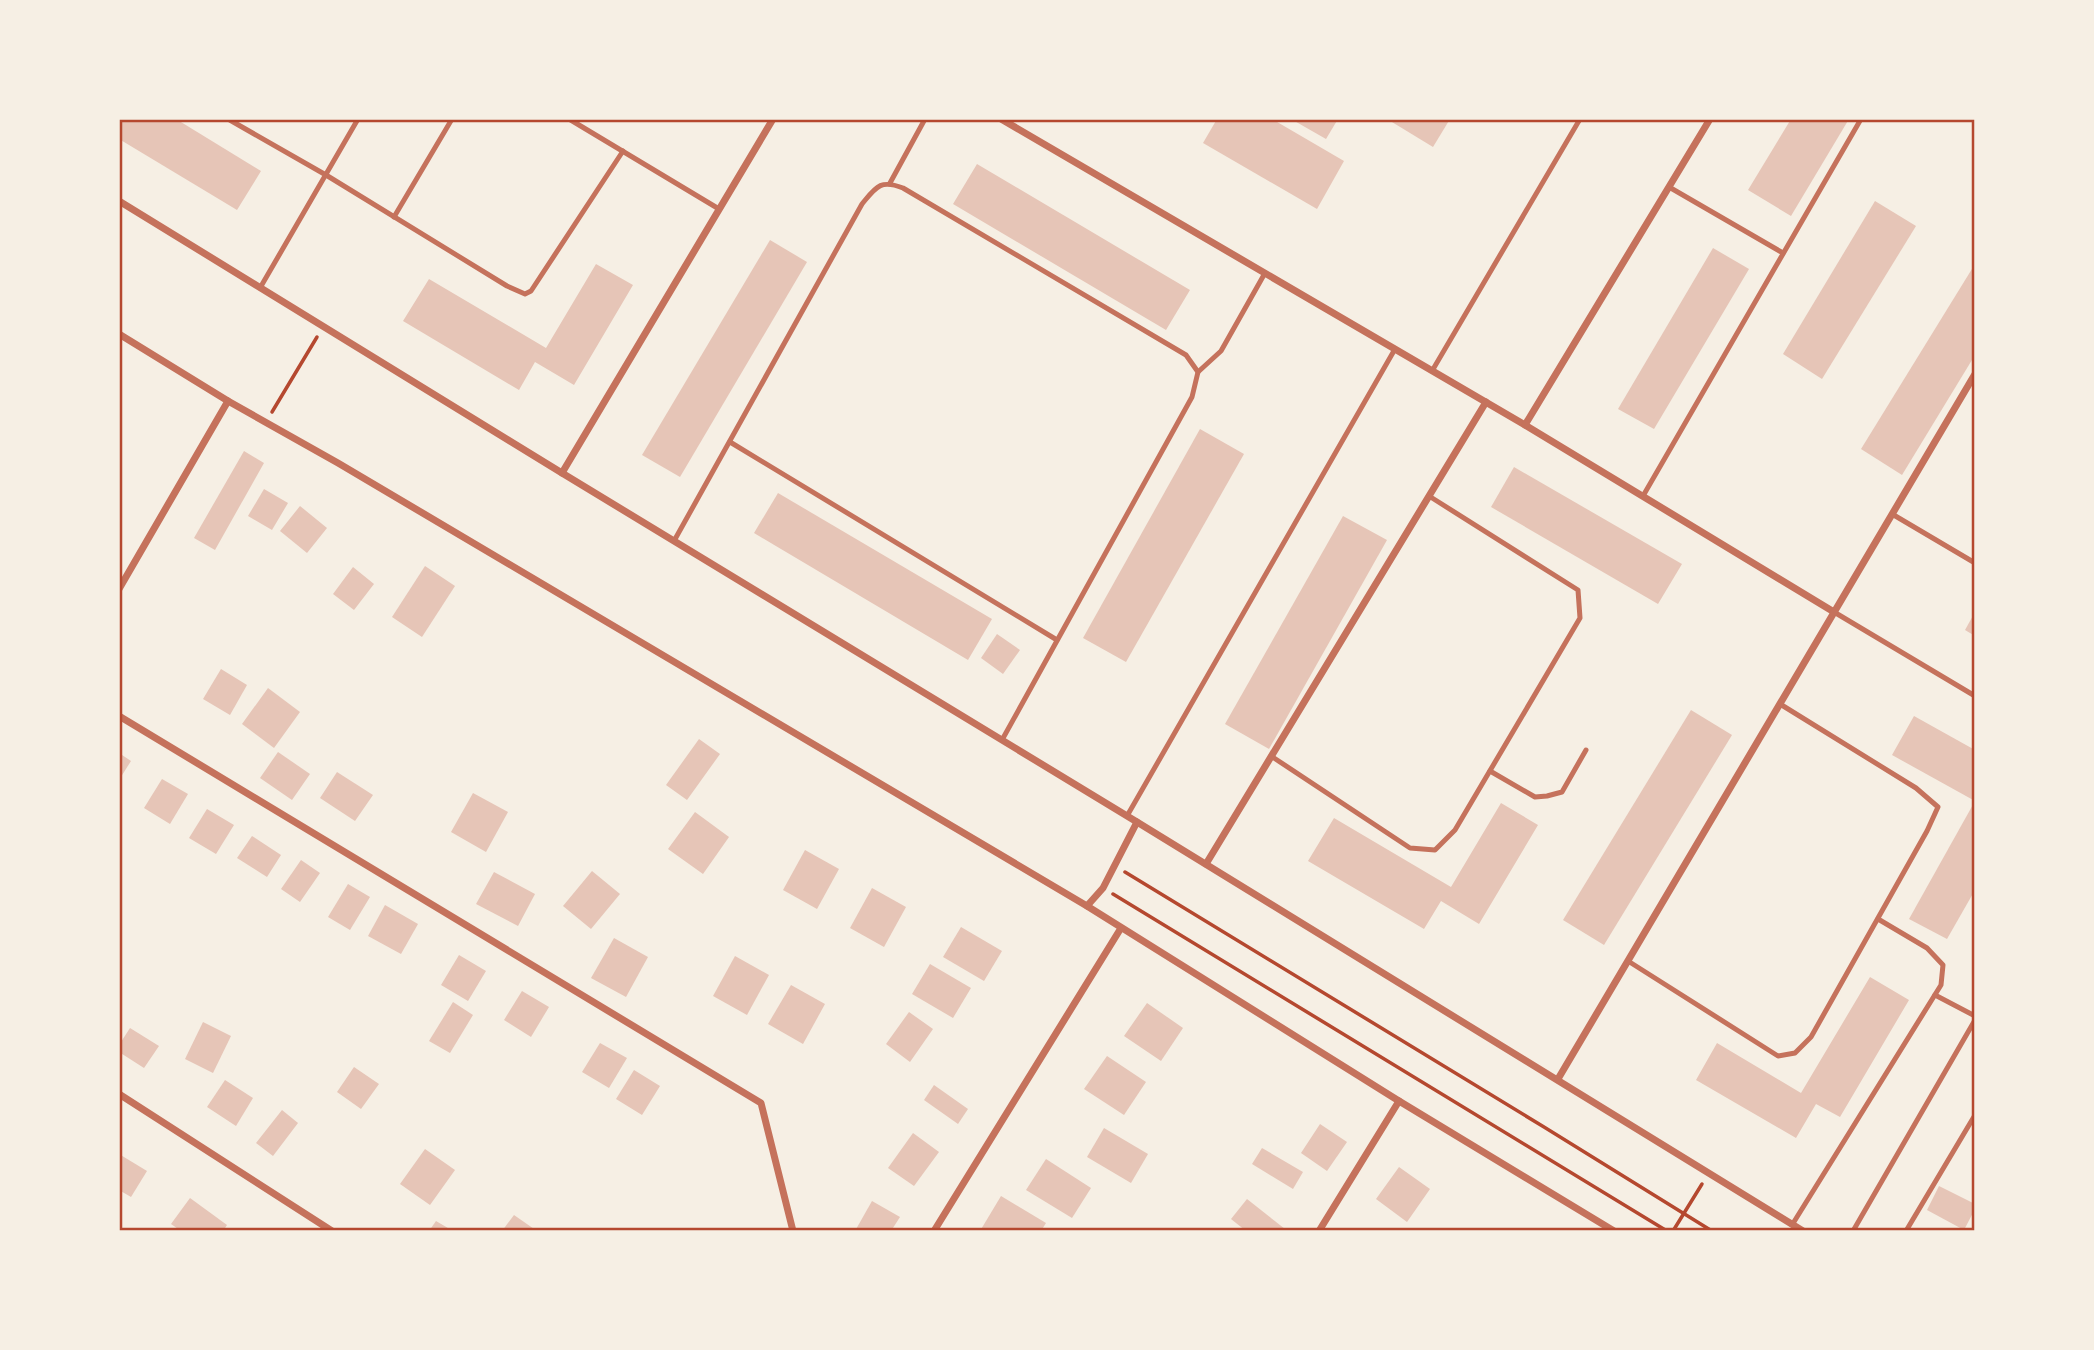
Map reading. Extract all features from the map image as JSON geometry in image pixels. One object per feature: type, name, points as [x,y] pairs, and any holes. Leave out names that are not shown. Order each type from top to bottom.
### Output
[{"type":"street","points":[[562,473],[774,119]]},
{"type":"street","points":[[1001,119],[1525,425],[1834,612]]},
{"type":"street","points":[[1525,425],[1710,119]]},
{"type":"street","points":[[119,201],[1803,1231]]},
{"type":"street","points":[[119,334],[228,401],[338,463],[1087,906],[1399,1101],[1614,1231]]},
{"type":"street","points":[[1558,1079],[1975,374]]},
{"type":"street","points":[[119,589],[228,401]]},
{"type":"street","points":[[1206,864],[1486,402]]},
{"type":"street","points":[[119,716],[761,1103],[793,1231]]},
{"type":"street","points":[[1087,906],[1103,888],[1137,822]]},
{"type":"street","points":[[934,1231],[1121,928]]},
{"type":"street","points":[[119,1094],[331,1231]]},
{"type":"street","points":[[1319,1231],[1399,1101]]},
{"type":"lane","points":[[229,119],[525,295],[531,291],[623,151]]},
{"type":"lane","points":[[260,288],[358,119]]},
{"type":"lane","points":[[394,217],[452,119]]},
{"type":"lane","points":[[569,119],[719,209]]},
{"type":"lane","points":[[890,183],[925,119]]},
{"type":"lane","points":[[1432,371],[1580,119]]},
{"type":"lane","points":[[1643,496],[1861,119]]},
{"type":"lane","points":[[674,541],[862,204],[877,186],[890,183],[903,188],[1186,355],[1198,372]]},
{"type":"lane","points":[[1669,187],[1783,253]]},
{"type":"lane","points":[[1002,740],[1192,397],[1198,372],[1221,351],[1265,273]]},
{"type":"lane","points":[[1127,816],[1395,349]]},
{"type":"lane","points":[[730,442],[1058,640]]},
{"type":"lane","points":[[1271,756],[1410,848],[1435,850],[1455,830],[1580,618],[1578,590],[1429,496]]},
{"type":"lane","points":[[1892,513],[1975,563]]},
{"type":"lane","points":[[1834,612],[1975,696]]},
{"type":"lane","points":[[1628,961],[1778,1056],[1795,1053],[1811,1037],[1938,807],[1916,788],[1780,704]]},
{"type":"lane","points":[[1490,771],[1535,797],[1546,796],[1562,792],[1586,750]]},
{"type":"lane","points":[[1792,1225],[1941,985],[1943,965],[1927,948],[1878,919]]},
{"type":"lane","points":[[1853,1231],[1975,1018],[1935,995]]},
{"type":"lane","points":[[1906,1231],[1975,1115]]},
{"type":"path","points":[[265,422],[323,327]]},
{"type":"path","points":[[1115,865],[1712,1231]]},
{"type":"path","points":[[1103,888],[1667,1231]]},
{"type":"path","points":[[1673,1231],[1709,1173]]},
{"type":"building","points":[[119,119],[176,119],[261,171],[237,210],[119,139]]},
{"type":"building","points":[[1217,119],[1272,119],[1344,161],[1317,209],[1203,143]]},
{"type":"building","points":[[1291,119],[1338,119],[1326,139]]},
{"type":"building","points":[[1387,119],[1450,119],[1433,147]]},
{"type":"building","points":[[1791,119],[1849,119],[1791,216],[1748,190]]},
{"type":"building","points":[[977,164],[1190,290],[1166,330],[953,204]]},
{"type":"building","points":[[1875,201],[1916,226],[1822,379],[1783,354]]},
{"type":"building","points":[[770,240],[807,262],[680,477],[642,455]]},
{"type":"building","points":[[1713,248],[1749,269],[1654,429],[1618,409]]},
{"type":"building","points":[[596,264],[633,285],[574,385],[535,362],[519,390],[403,321],[429,279],[546,348]]},
{"type":"building","points":[[1975,264],[1975,355],[1902,475],[1861,449]]},
{"type":"building","points":[[1200,429],[1244,454],[1126,662],[1083,638]]},
{"type":"building","points":[[244,451],[264,463],[215,550],[194,538]]},
{"type":"building","points":[[1514,467],[1682,564],[1658,604],[1491,507]]},
{"type":"building","points":[[264,489],[288,503],[272,530],[248,516]]},
{"type":"building","points":[[778,493],[992,619],[968,660],[754,533]]},
{"type":"building","points":[[300,506],[327,528],[307,553],[280,531]]},
{"type":"building","points":[[1343,516],[1387,540],[1269,749],[1225,724]]},
{"type":"building","points":[[425,566],[455,586],[422,637],[392,617]]},
{"type":"building","points":[[353,567],[374,584],[354,610],[333,594]]},
{"type":"building","points":[[1975,612],[1975,636],[1965,630]]},
{"type":"building","points":[[997,634],[1020,650],[1003,674],[981,658]]},
{"type":"building","points":[[221,669],[247,685],[230,715],[203,699]]},
{"type":"building","points":[[268,688],[300,712],[274,748],[242,724]]},
{"type":"building","points":[[1691,710],[1732,735],[1604,945],[1563,920]]},
{"type":"building","points":[[1914,716],[1975,750],[1975,801],[1892,755]]},
{"type":"building","points":[[699,739],[720,754],[687,800],[666,785]]},
{"type":"building","points":[[278,752],[310,774],[292,800],[260,778]]},
{"type":"building","points":[[119,753],[131,761],[119,780]]},
{"type":"building","points":[[337,772],[373,795],[355,821],[320,798]]},
{"type":"building","points":[[162,779],[188,794],[170,824],[144,808]]},
{"type":"building","points":[[473,793],[508,812],[486,852],[451,832]]},
{"type":"building","points":[[1975,801],[1975,890],[1947,939],[1909,919]]},
{"type":"building","points":[[1501,803],[1538,825],[1479,924],[1441,901],[1424,929],[1308,861],[1334,818],[1451,887]]},
{"type":"building","points":[[207,809],[234,825],[216,854],[189,838]]},
{"type":"building","points":[[695,812],[729,837],[703,874],[668,849]]},
{"type":"building","points":[[252,836],[281,855],[267,877],[237,858]]},
{"type":"building","points":[[805,850],[839,869],[817,909],[783,890]]},
{"type":"building","points":[[301,860],[320,873],[300,902],[281,889]]},
{"type":"building","points":[[592,871],[620,894],[591,929],[563,906]]},
{"type":"building","points":[[494,872],[535,894],[518,926],[476,904]]},
{"type":"building","points":[[348,884],[370,897],[350,930],[328,917]]},
{"type":"building","points":[[872,888],[906,907],[884,947],[850,928]]},
{"type":"building","points":[[385,905],[418,924],[401,954],[368,936]]},
{"type":"building","points":[[961,927],[1002,951],[984,981],[943,957]]},
{"type":"building","points":[[614,938],[648,957],[626,997],[591,978]]},
{"type":"building","points":[[459,955],[486,971],[468,1001],[441,985]]},
{"type":"building","points":[[735,956],[769,975],[747,1015],[713,996]]},
{"type":"building","points":[[930,964],[971,988],[953,1018],[912,994]]},
{"type":"building","points":[[1870,977],[1909,1000],[1840,1117],[1816,1104],[1796,1138],[1696,1080],[1717,1043],[1801,1093]]},
{"type":"building","points":[[791,985],[825,1004],[803,1044],[768,1024]]},
{"type":"building","points":[[522,991],[549,1007],[531,1037],[504,1020]]},
{"type":"building","points":[[453,1002],[473,1015],[450,1053],[429,1041]]},
{"type":"building","points":[[1147,1003],[1183,1028],[1161,1061],[1124,1036]]},
{"type":"building","points":[[909,1012],[933,1029],[910,1062],[886,1044]]},
{"type":"building","points":[[203,1022],[231,1036],[213,1073],[185,1059]]},
{"type":"building","points":[[130,1028],[159,1046],[144,1068],[119,1052],[119,1045]]},
{"type":"building","points":[[600,1043],[627,1058],[609,1088],[582,1072]]},
{"type":"building","points":[[1107,1056],[1146,1082],[1124,1115],[1084,1089]]},
{"type":"building","points":[[354,1067],[379,1084],[361,1109],[337,1092]]},
{"type":"building","points":[[634,1070],[660,1086],[642,1115],[616,1099]]},
{"type":"building","points":[[225,1080],[253,1098],[236,1126],[207,1107]]},
{"type":"building","points":[[934,1085],[968,1109],[958,1124],[924,1100]]},
{"type":"building","points":[[282,1110],[298,1123],[273,1156],[256,1143]]},
{"type":"building","points":[[1320,1124],[1347,1142],[1327,1171],[1301,1153]]},
{"type":"building","points":[[1104,1128],[1148,1154],[1131,1183],[1087,1157]]},
{"type":"building","points":[[913,1133],[939,1152],[914,1186],[888,1168]]},
{"type":"building","points":[[1262,1148],[1303,1172],[1293,1189],[1252,1164]]},
{"type":"building","points":[[425,1149],[455,1170],[430,1205],[400,1184]]},
{"type":"building","points":[[119,1154],[147,1171],[131,1197],[119,1190]]},
{"type":"building","points":[[1046,1159],[1091,1188],[1072,1218],[1026,1190]]},
{"type":"building","points":[[1399,1167],[1430,1189],[1407,1222],[1376,1199]]},
{"type":"building","points":[[1939,1186],[1975,1204],[1964,1230],[1927,1210]]},
{"type":"building","points":[[1001,1196],[1046,1223],[1041,1231],[980,1231]]},
{"type":"building","points":[[190,1198],[227,1225],[223,1231],[181,1231],[171,1224]]},
{"type":"building","points":[[1247,1199],[1285,1229],[1246,1231],[1231,1219]]},
{"type":"building","points":[[872,1201],[900,1217],[891,1231],[855,1231]]},
{"type":"building","points":[[514,1215],[537,1231],[502,1231]]},
{"type":"building","points":[[436,1221],[453,1231],[429,1231]]}]
